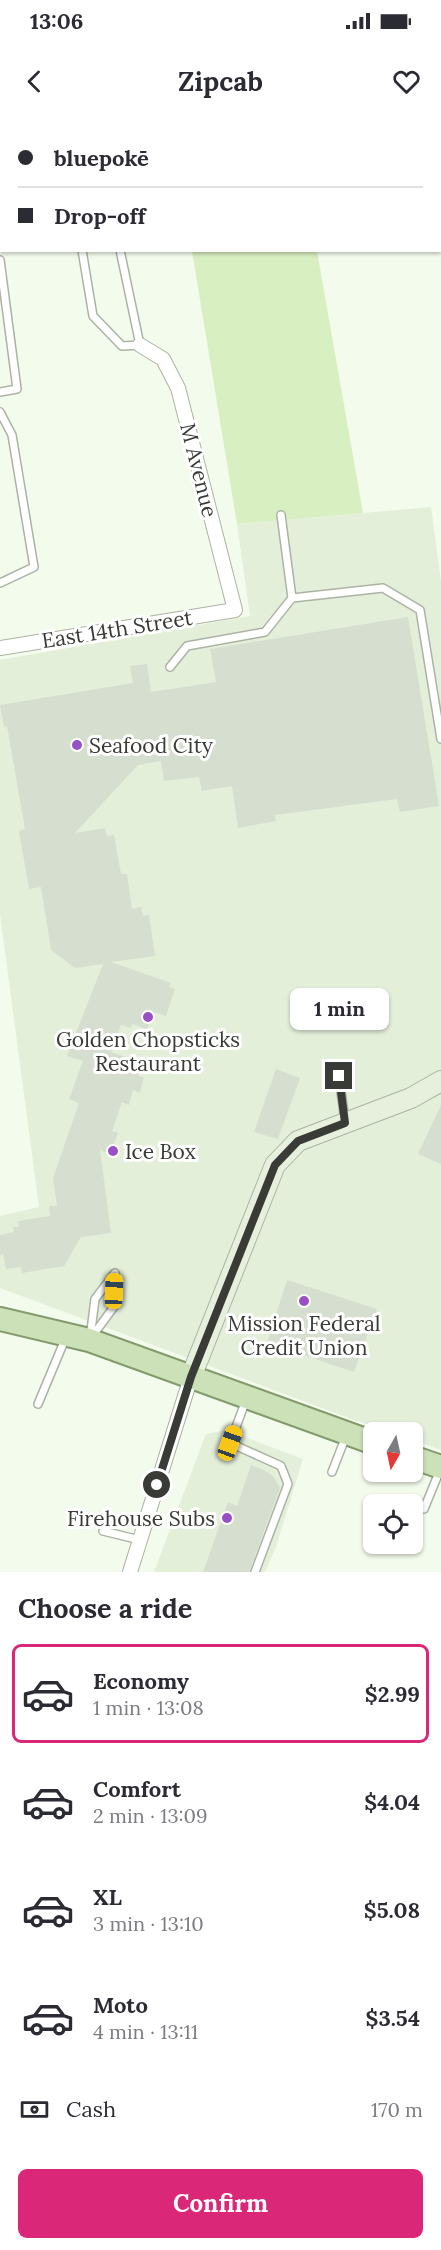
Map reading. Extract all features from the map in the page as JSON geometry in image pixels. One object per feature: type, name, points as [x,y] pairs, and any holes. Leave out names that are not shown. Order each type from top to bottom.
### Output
[{"type":"main road","points":[[0,1319],[89,1340],[363,1439]]},
{"type":"main road","points":[[423,1461],[441,1467]]},
{"type":"street","name":"M Avenue","points":[[140,345],[163,359],[178,388],[235,610]]},
{"type":"street","name":"East 14th Street","points":[[0,648],[235,610]]},
{"type":"street","points":[[130,1572],[191,1377],[275,1165],[298,1141],[411,1098],[441,1081]]},
{"type":"lane","points":[[82,252],[93,316],[122,346],[140,345],[120,252]]},
{"type":"lane","points":[[0,260],[17,389],[0,392]]},
{"type":"lane","points":[[0,412],[12,435],[34,567],[0,583]]},
{"type":"lane","points":[[280,515],[292,598]]},
{"type":"lane","points":[[170,667],[187,646],[265,632],[292,598],[383,588],[420,610],[441,739]]},
{"type":"lane","points":[[339,1076],[345,1123]]},
{"type":"lane","points":[[114,1273],[113,1308],[89,1340],[95,1299],[114,1273]]},
{"type":"lane","points":[[38,1404],[67,1335]]},
{"type":"lane","points":[[246,1397],[230,1443],[281,1466],[288,1484],[255,1572]]},
{"type":"lane","points":[[332,1472],[347,1434]]},
{"type":"lane","points":[[424,1509],[441,1467]]},
{"type":"lane","points":[[103,1531],[140,1540]]},
{"type":"shaded area","points":[[431,507],[441,582],[441,1450],[423,1444],[423,1422],[363,1423],[0,1288],[0,1216],[39,1207],[0,914],[0,660],[250,616],[237,524]]},
{"type":"shaded area","points":[[226,1430],[303,1459],[276,1547],[265,1572],[154,1572],[206,1434]]},
{"type":"green space","points":[[192,252],[317,252],[363,513],[237,524]]},
{"type":"building","points":[[408,617],[439,806],[400,812],[397,799],[275,815],[276,821],[238,828],[232,786],[202,791],[199,777],[164,781],[161,761],[138,765],[75,833],[105,828],[107,836],[114,835],[121,874],[127,874],[132,909],[141,907],[143,916],[149,915],[155,956],[111,962],[171,983],[169,987],[175,989],[166,1016],[153,1012],[147,1029],[132,1024],[131,1028],[121,1025],[111,1052],[144,1063],[138,1076],[144,1077],[140,1093],[133,1090],[129,1105],[122,1102],[112,1131],[118,1133],[110,1154],[100,1150],[111,1233],[81,1237],[64,1266],[22,1273],[21,1267],[6,1269],[3,1254],[0,1255],[0,1235],[14,1232],[13,1227],[19,1227],[18,1221],[50,1216],[49,1206],[57,1206],[53,1178],[79,1103],[69,1099],[83,1061],[67,1056],[103,964],[75,968],[51,950],[41,887],[29,889],[19,831],[25,829],[7,726],[4,727],[0,705],[133,683],[130,666],[147,664],[151,692],[216,682],[210,649]]},
{"type":"building","points":[[276,1069],[300,1078],[278,1139],[254,1132]]},
{"type":"building","points":[[441,1105],[441,1164],[418,1154]]},
{"type":"building","points":[[287,1280],[377,1309],[354,1372],[267,1343]]},
{"type":"building","points":[[251,1465],[273,1476],[280,1488],[249,1572],[203,1572],[228,1502],[237,1506]]},
{"type":"place","name":"Seafood City","points":[[77,745]]},
{"type":"place","name":"Golden Chopsticks Restaurant","points":[[148,1017]]},
{"type":"place","name":"Ice Box","points":[[113,1151]]},
{"type":"place","name":"Mission Federal Credit Union","points":[[304,1301]]},
{"type":"place","name":"Firehouse Subs","points":[[227,1518]]},
{"type":"route","points":[[157,1485],[191,1377],[275,1165],[298,1141],[345,1123],[339,1076]]}]
